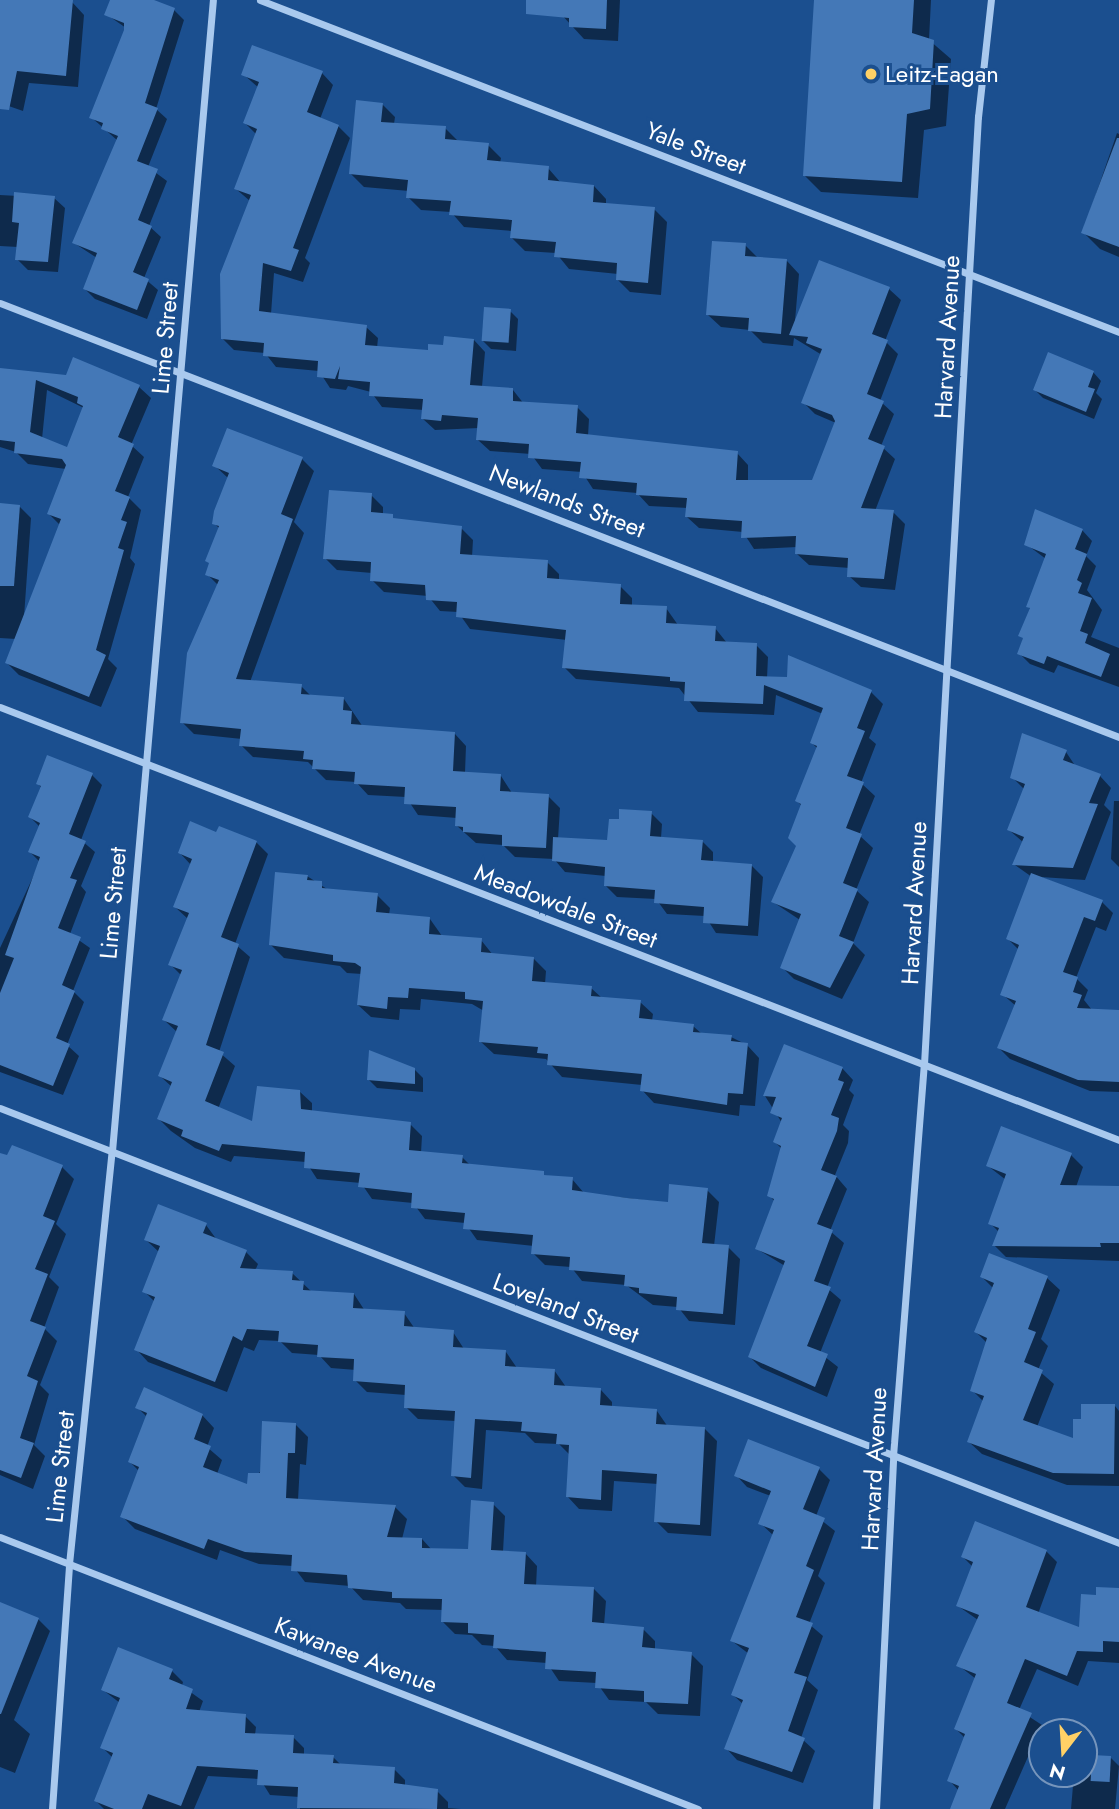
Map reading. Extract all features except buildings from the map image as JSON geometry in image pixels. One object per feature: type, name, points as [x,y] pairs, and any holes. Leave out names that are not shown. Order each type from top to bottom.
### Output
[{"type":"street","name":"Lime Street","points":[[52,1809],[69,1564],[112,1152],[213,0]]},
{"type":"street","name":"Yale Street","points":[[260,0],[1119,332]]},
{"type":"street","name":"Harvard Avenue","points":[[876,1809],[893,1457],[923,1064],[978,117],[991,0]]},
{"type":"street","name":"Newlands Street","points":[[0,303],[1119,737]]},
{"type":"street","name":"Meadowdale Street","points":[[0,707],[1119,1140]]},
{"type":"street","name":"Loveland Street","points":[[0,1108],[1119,1543]]},
{"type":"street","name":"Kawanee Avenue","points":[[0,1537],[698,1809]]},
{"type":"place","name":"Leitz-Eagan","points":[[871,74]]}]
